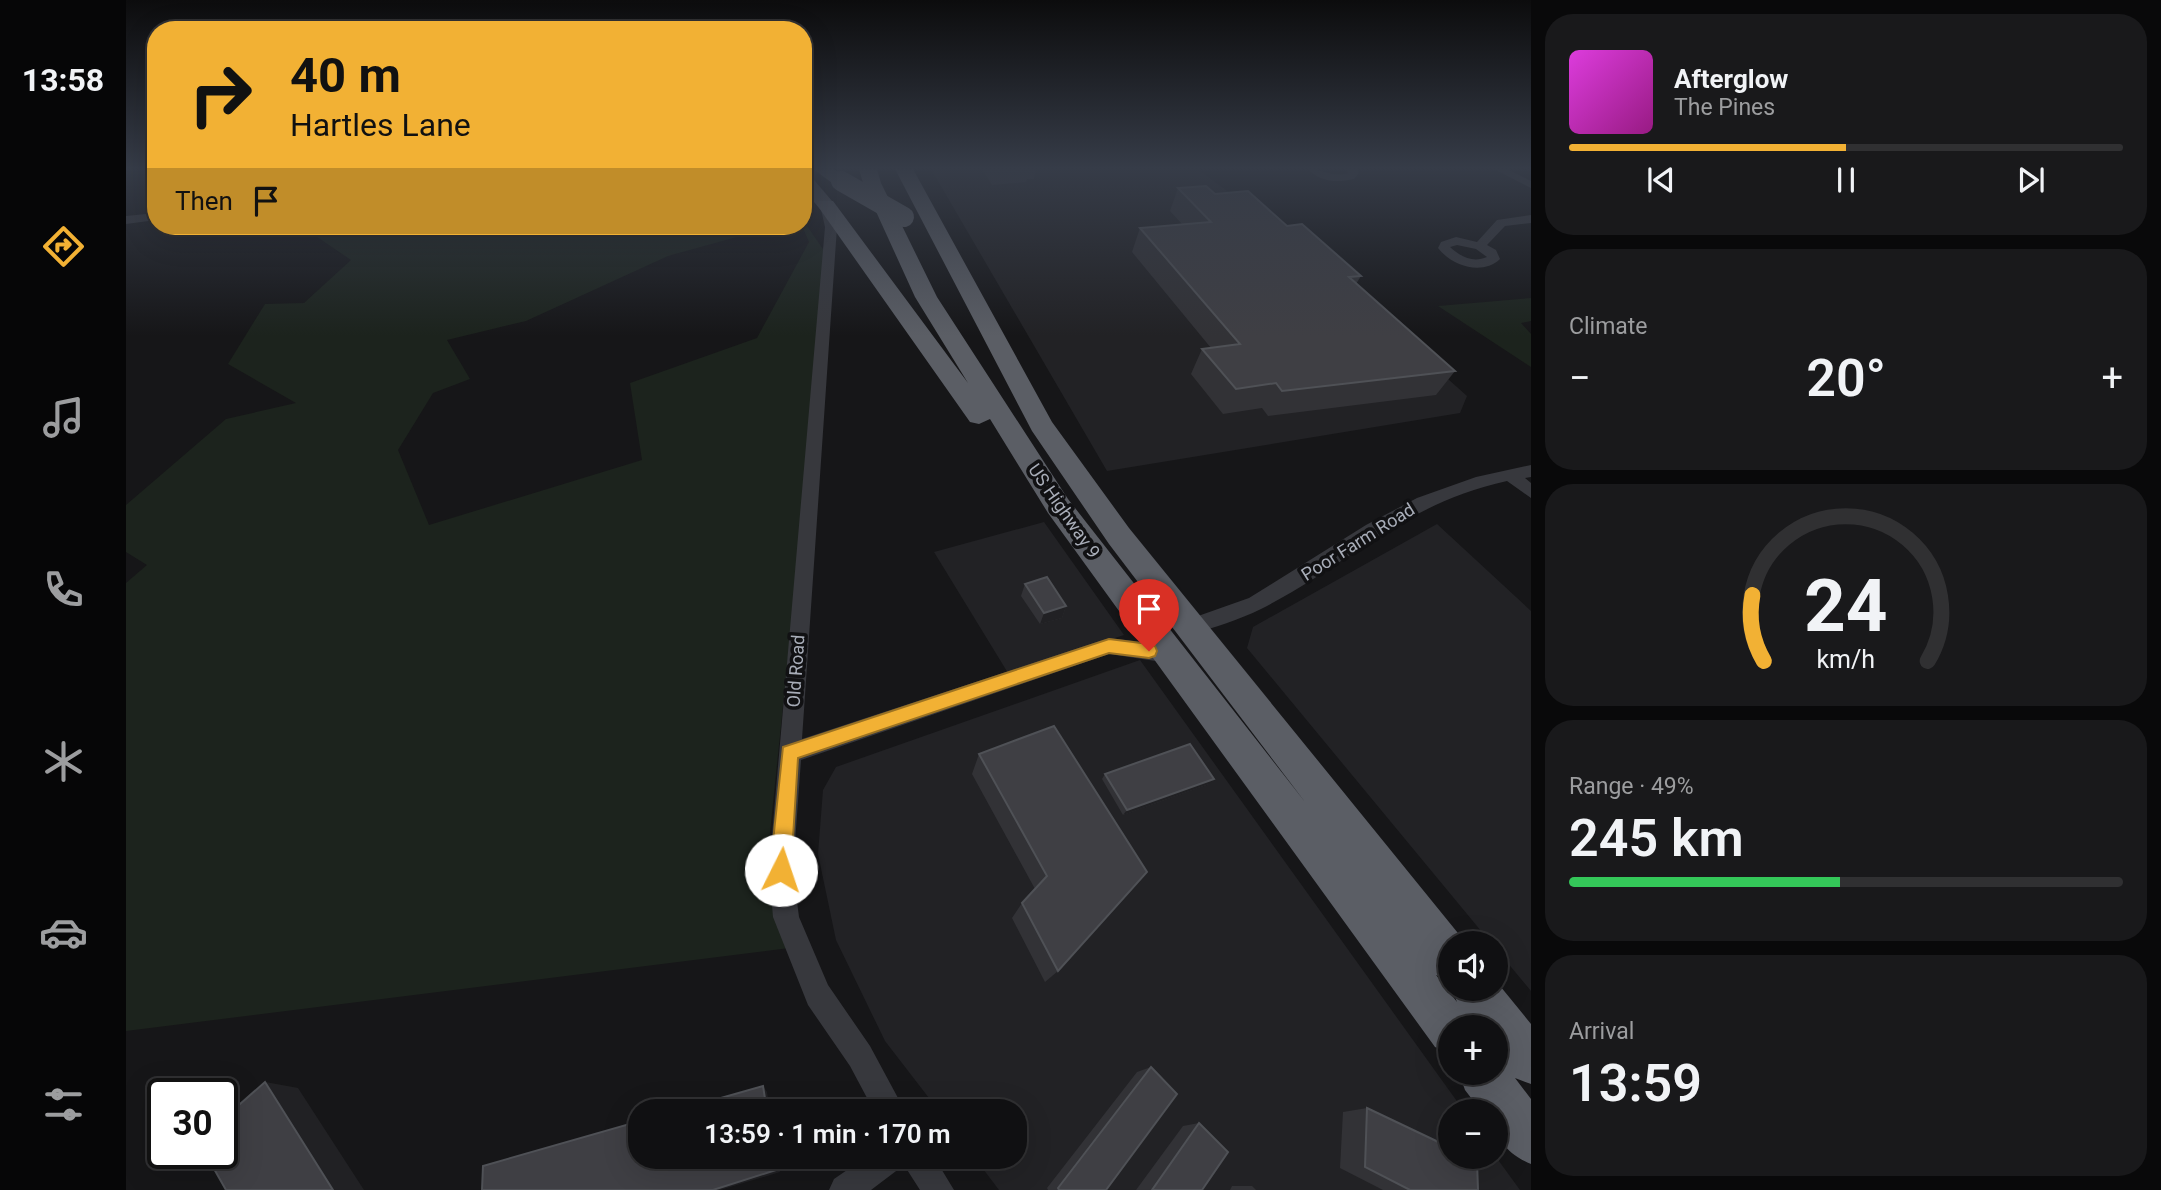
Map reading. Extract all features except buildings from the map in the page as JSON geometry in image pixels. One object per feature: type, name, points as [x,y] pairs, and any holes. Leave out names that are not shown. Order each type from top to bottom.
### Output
[{"type":"highway","points":[[840,225],[1001,448],[1058,506]]},
{"type":"highway","name":"US Highway 9","points":[[892,225],[926,298],[1058,506],[1180,640],[1438,944]]},
{"type":"highway","points":[[913,225],[975,299]]},
{"type":"highway","name":"US Highway 9","points":[[934,225],[1055,445],[1119,536],[1180,640],[1440,1015]]},
{"type":"highway","points":[[1484,1001],[1531,1061]]},
{"type":"highway","points":[[1491,1085],[1531,1139]]},
{"type":"street","name":"Old Road","points":[[830,225],[781,870],[786,917],[818,995],[860,1056],[883,1099]]},
{"type":"street","points":[[1480,246],[1500,225]]},
{"type":"street","name":"Poor Farm Road","points":[[1180,640],[1254,604],[1309,573],[1388,520],[1420,503],[1472,483],[1531,471]]},
{"type":"street","points":[[1509,474],[1531,492]]},
{"type":"street","points":[[790,753],[1109,646],[1180,640]]},
{"type":"street","points":[[845,1190],[875,1169]]},
{"type":"street","points":[[924,1169],[938,1190]]},
{"type":"shaded area","points":[[963,225],[1273,225],[1467,396],[1460,413],[1107,471]]},
{"type":"shaded area","points":[[812,233],[829,258],[764,891],[797,947],[126,1031],[126,583],[147,565],[126,552],[126,505],[226,419],[296,403],[228,364],[265,304],[304,303],[351,260],[314,235],[744,235],[668,256],[526,321],[447,340],[470,379],[433,393],[398,450],[429,525],[642,460],[630,383],[757,338],[809,242],[806,235]]},
{"type":"shaded area","points":[[1531,298],[1531,321],[1521,323],[1531,334],[1531,367],[1438,306]]},
{"type":"shaded area","points":[[1044,522],[1124,635],[1008,673],[934,552]]},
{"type":"shaded area","points":[[1437,524],[1531,611],[1531,991],[1508,963],[1508,931],[1481,931],[1247,648],[1253,627]]},
{"type":"shaded area","points":[[1140,660],[1438,1075],[1438,1085],[1445,1085],[1455,1099],[1438,1099],[1438,1169],[1505,1169],[1520,1190],[999,1190],[983,1169],[1027,1169],[1027,1099],[930,1099],[885,1041],[836,940],[818,854],[823,790],[836,767]]},
{"type":"route","points":[[781,870],[790,753],[1109,646],[1149,651]]}]
